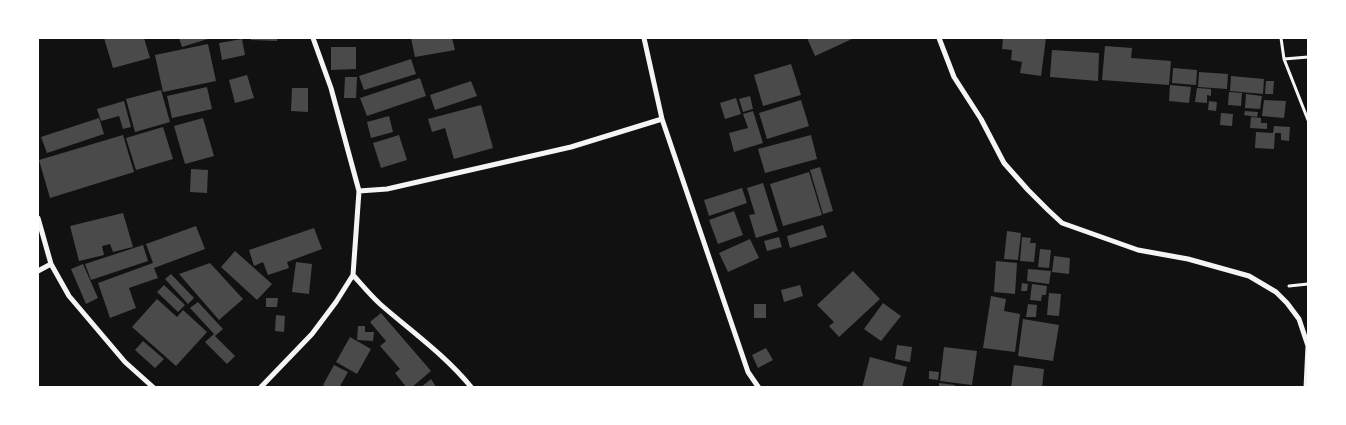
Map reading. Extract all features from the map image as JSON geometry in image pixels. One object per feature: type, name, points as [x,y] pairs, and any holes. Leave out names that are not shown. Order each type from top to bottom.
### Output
[{"type":"street","points":[[260,388],[312,334],[353,275],[359,191],[331,88],[313,38]]},
{"type":"street","points":[[644,38],[662,119],[748,372],[759,388]]},
{"type":"street","points":[[939,38],[954,77],[981,119],[1004,163],[1048,210],[1062,223],[1138,250],[1188,259],[1249,276],[1276,292],[1299,319],[1308,346],[1306,388]]},
{"type":"street","points":[[359,191],[387,189],[571,147],[662,119]]},
{"type":"street","points":[[38,218],[50,264],[69,296],[124,362],[154,388]]},
{"type":"street","points":[[38,272],[50,264]]},
{"type":"street","points":[[353,275],[379,303],[427,342],[472,388]]},
{"type":"path","points":[[1281,38],[1284,59],[1308,120]]},
{"type":"path","points":[[1284,59],[1308,57]]},
{"type":"building","points":[[104,38],[144,38],[150,58],[113,68]]},
{"type":"building","points":[[179,38],[211,38],[182,47]]},
{"type":"building","points":[[251,38],[277,38],[277,41],[251,40]]},
{"type":"building","points":[[411,38],[452,38],[455,50],[415,57]]},
{"type":"building","points":[[807,38],[851,38],[852,39],[815,56]]},
{"type":"building","points":[[1003,38],[1046,38],[1041,76],[1020,73],[1022,62],[1011,60],[1012,50],[1002,49]]},
{"type":"building","points":[[242,39],[245,55],[222,60],[219,43]]},
{"type":"building","points":[[208,44],[216,81],[163,92],[155,55]]},
{"type":"building","points":[[1105,46],[1132,48],[1131,58],[1171,61],[1169,85],[1102,80]]},
{"type":"building","points":[[331,47],[356,47],[356,69],[331,70]]},
{"type":"building","points":[[1052,50],[1099,53],[1098,81],[1050,77]]},
{"type":"building","points":[[411,59],[416,74],[364,90],[359,76]]},
{"type":"building","points":[[791,64],[801,95],[763,106],[754,75]]},
{"type":"building","points":[[1173,68],[1197,70],[1196,85],[1172,83]]},
{"type":"building","points":[[1199,72],[1228,74],[1227,89],[1198,87]]},
{"type":"building","points":[[247,75],[254,98],[235,103],[229,80]]},
{"type":"building","points":[[1231,76],[1264,79],[1263,94],[1230,91]]},
{"type":"building","points":[[345,77],[357,77],[356,98],[344,98]]},
{"type":"building","points":[[420,78],[426,96],[367,116],[360,98]]},
{"type":"building","points":[[471,81],[477,96],[435,110],[430,95]]},
{"type":"building","points":[[1266,81],[1274,81],[1273,94],[1265,94]]},
{"type":"building","points":[[1170,85],[1191,87],[1189,103],[1169,101]]},
{"type":"building","points":[[207,87],[212,109],[172,118],[167,96]]},
{"type":"building","points":[[292,88],[308,88],[308,112],[291,111]]},
{"type":"building","points":[[1197,88],[1211,89],[1211,96],[1207,95],[1207,103],[1195,102]]},
{"type":"building","points":[[161,90],[170,122],[135,132],[126,99]]},
{"type":"building","points":[[1229,92],[1242,93],[1241,106],[1228,105]]},
{"type":"building","points":[[1246,94],[1262,96],[1260,109],[1245,108]]},
{"type":"building","points":[[750,96],[753,109],[743,112],[739,99]]},
{"type":"building","points":[[736,98],[741,114],[725,119],[720,103]]},
{"type":"building","points":[[801,100],[809,126],[767,139],[759,113]]},
{"type":"building","points":[[1264,100],[1286,101],[1284,118],[1262,116]]},
{"type":"building","points":[[124,101],[131,127],[123,129],[119,116],[101,121],[97,109]]},
{"type":"building","points":[[1209,101],[1217,102],[1216,111],[1208,110]]},
{"type":"building","points":[[481,105],[493,148],[454,159],[445,128],[432,132],[428,119]]},
{"type":"building","points":[[753,111],[763,143],[734,152],[729,133],[748,128],[743,114]]},
{"type":"building","points":[[1245,111],[1258,112],[1257,117],[1244,115]]},
{"type":"building","points":[[1221,113],[1233,114],[1232,126],[1220,125]]},
{"type":"building","points":[[389,116],[393,132],[371,138],[367,122]]},
{"type":"building","points":[[1251,117],[1261,118],[1261,123],[1267,123],[1267,129],[1250,128]]},
{"type":"building","points":[[99,118],[104,134],[47,153],[41,137]]},
{"type":"building","points":[[203,118],[214,156],[185,164],[174,126]]},
{"type":"building","points":[[1274,126],[1290,127],[1289,141],[1281,140],[1281,133],[1275,133],[1274,149],[1255,148],[1256,132],[1273,133]]},
{"type":"building","points":[[163,127],[173,159],[136,170],[126,138]]},
{"type":"building","points":[[123,135],[134,172],[50,198],[39,160]]},
{"type":"building","points":[[399,135],[407,160],[381,168],[373,143]]},
{"type":"building","points":[[811,135],[817,159],[765,173],[758,149]]},
{"type":"building","points":[[820,167],[833,211],[823,214],[810,170]]},
{"type":"building","points":[[191,169],[208,170],[207,193],[190,192]]},
{"type":"building","points":[[809,172],[822,215],[783,226],[770,184]]},
{"type":"building","points":[[763,183],[778,231],[756,238],[749,215],[755,214],[747,188]]},
{"type":"building","points":[[742,188],[747,203],[709,216],[704,200]]},
{"type":"building","points":[[734,211],[743,235],[718,244],[709,220]]},
{"type":"building","points":[[123,213],[133,247],[113,252],[110,244],[102,246],[104,255],[79,261],[70,226]]},
{"type":"building","points":[[823,225],[827,237],[790,248],[787,236]]},
{"type":"building","points":[[196,226],[205,249],[154,268],[158,278],[129,288],[136,308],[110,318],[98,283],[153,263],[146,244]]},
{"type":"building","points":[[314,228],[322,249],[287,262],[289,268],[268,275],[263,262],[254,266],[249,250]]},
{"type":"building","points":[[1007,231],[1021,233],[1018,260],[1004,259]]},
{"type":"building","points":[[779,237],[782,247],[767,251],[764,241]]},
{"type":"building","points":[[1022,237],[1031,238],[1030,243],[1036,243],[1034,262],[1020,261]]},
{"type":"building","points":[[750,239],[759,258],[728,272],[719,253]]},
{"type":"building","points":[[143,245],[148,261],[91,280],[85,264]]},
{"type":"building","points":[[1040,249],[1051,250],[1049,268],[1038,267]]},
{"type":"building","points":[[235,251],[272,284],[257,300],[221,267]]},
{"type":"building","points":[[1054,256],[1070,258],[1069,274],[1052,272]]},
{"type":"building","points":[[996,261],[1017,263],[1015,294],[994,292]]},
{"type":"building","points":[[296,262],[312,264],[309,294],[292,292]]},
{"type":"building","points":[[210,263],[243,299],[219,320],[179,274]]},
{"type":"building","points":[[83,264],[98,298],[86,304],[71,269]]},
{"type":"building","points":[[1028,269],[1051,271],[1049,284],[1027,281]]},
{"type":"building","points":[[853,271],[880,299],[839,337],[829,326],[834,322],[817,305]]},
{"type":"building","points":[[171,274],[194,298],[188,304],[165,279]]},
{"type":"building","points":[[1022,283],[1028,284],[1027,291],[1021,291]]},
{"type":"building","points":[[1032,284],[1047,286],[1046,295],[1042,295],[1041,301],[1030,300]]},
{"type":"building","points":[[164,285],[185,305],[178,312],[157,292]]},
{"type":"building","points":[[800,285],[803,296],[784,302],[781,290]]},
{"type":"building","points":[[1049,293],[1061,294],[1059,316],[1047,315]]},
{"type":"building","points":[[991,296],[1006,299],[1004,311],[1020,314],[1015,352],[983,348]]},
{"type":"building","points":[[266,298],[278,298],[277,307],[266,307]]},
{"type":"building","points":[[157,299],[177,317],[183,310],[207,332],[176,366],[132,327]]},
{"type":"building","points":[[198,302],[223,329],[215,336],[235,356],[227,364],[205,342],[214,334],[190,308]]},
{"type":"building","points":[[883,303],[901,316],[881,341],[864,329]]},
{"type":"building","points":[[754,304],[766,304],[766,318],[754,318]]},
{"type":"building","points":[[1028,304],[1037,305],[1036,317],[1026,317]]},
{"type":"building","points":[[381,313],[431,371],[411,388],[407,388],[395,373],[400,369],[380,346],[386,341],[370,322]]},
{"type":"building","points":[[276,315],[285,316],[284,332],[275,331]]},
{"type":"building","points":[[1023,319],[1059,325],[1053,361],[1018,356]]},
{"type":"building","points":[[358,326],[365,326],[365,332],[374,332],[373,341],[357,340]]},
{"type":"building","points":[[350,337],[371,349],[357,374],[336,362]]},
{"type":"building","points":[[143,341],[164,359],[155,368],[135,350]]},
{"type":"building","points":[[897,345],[912,347],[910,362],[895,359]]},
{"type":"building","points":[[944,347],[977,351],[972,385],[940,381]]},
{"type":"building","points":[[766,348],[773,360],[758,368],[752,355]]},
{"type":"building","points":[[870,357],[907,367],[902,388],[862,388]]},
{"type":"building","points":[[334,365],[348,372],[339,388],[328,388],[323,385]]},
{"type":"building","points":[[1014,365],[1044,369],[1042,388],[1011,388]]},
{"type":"building","points":[[929,371],[939,372],[938,380],[929,379]]},
{"type":"building","points":[[431,379],[437,388],[420,388]]},
{"type":"building","points":[[939,383],[955,385],[955,388],[939,388]]}]
